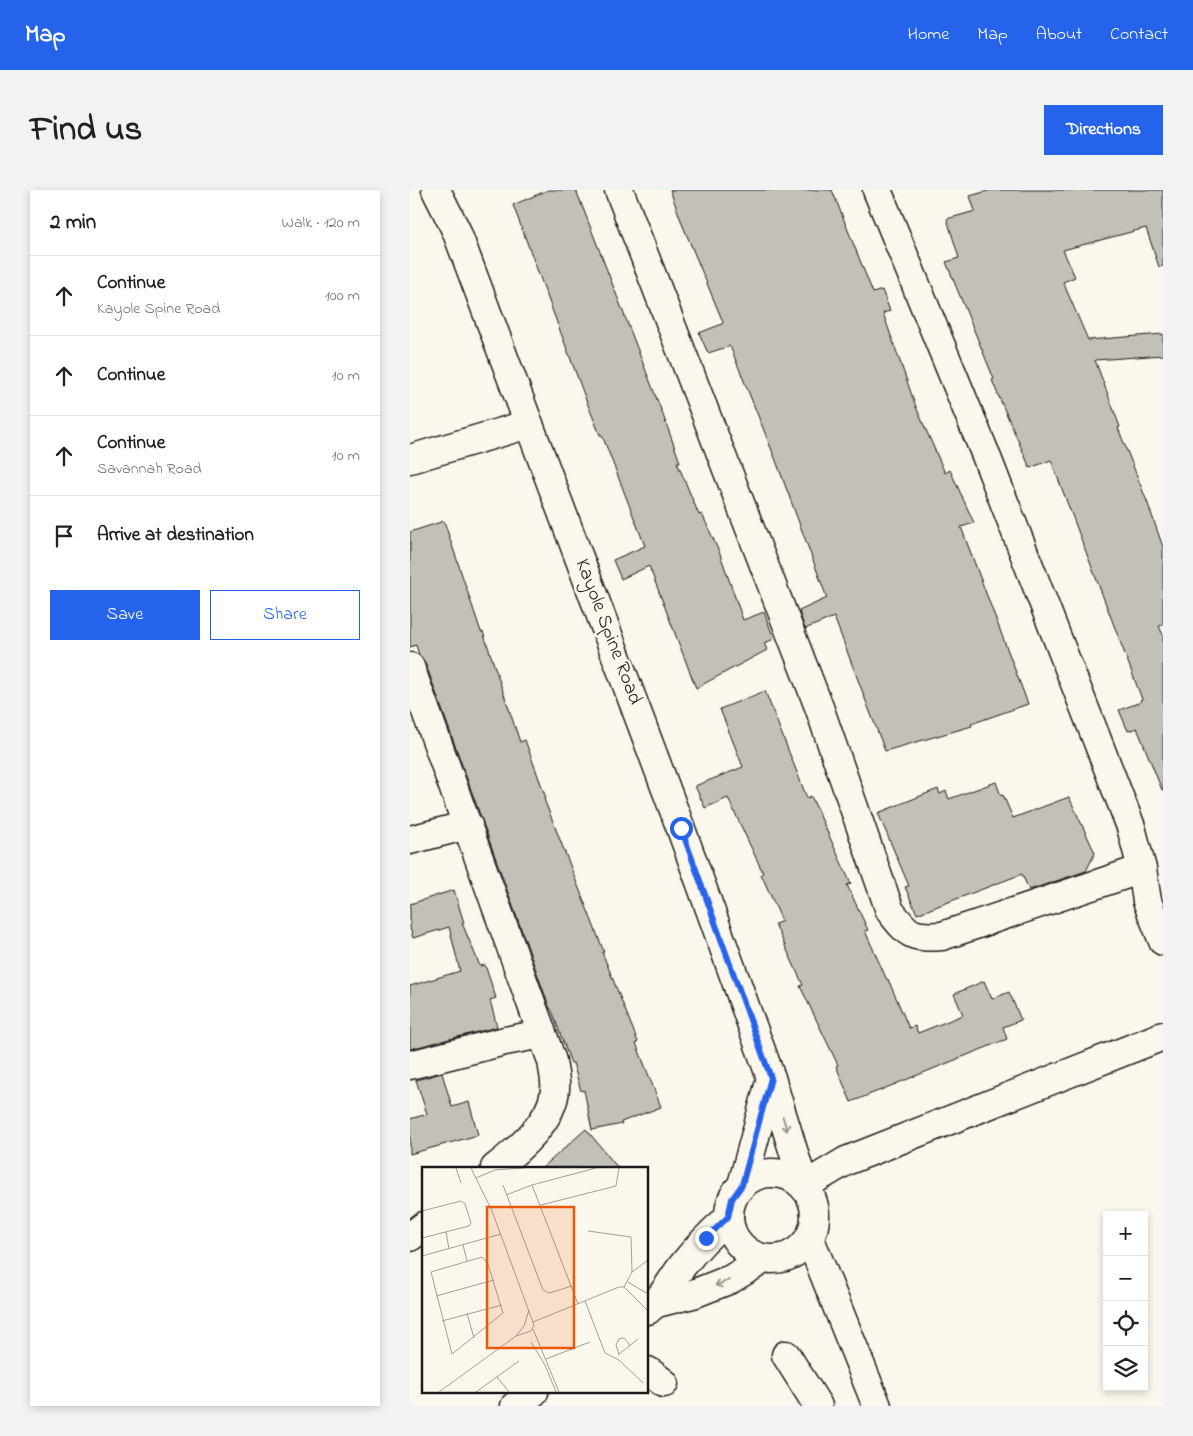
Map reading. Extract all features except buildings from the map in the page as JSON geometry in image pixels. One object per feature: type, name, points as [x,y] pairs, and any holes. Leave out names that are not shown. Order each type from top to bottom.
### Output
[{"type":"main road","name":"Kayole Spine Road","points":[[436,190],[456,230],[681,828],[771,1078],[804,1186]]},
{"type":"main road","points":[[619,190],[819,707],[890,911],[903,928],[919,938],[942,936],[1142,869]]},
{"type":"main road","points":[[877,190],[985,453],[1131,827],[1142,869],[1147,901],[1163,942]]},
{"type":"main road","points":[[410,459],[530,424]]},
{"type":"main road","points":[[410,667],[552,1061],[556,1088],[552,1106],[525,1144],[496,1167]]},
{"type":"main road","points":[[410,840],[468,825]]},
{"type":"main road","points":[[410,1065],[505,1041],[542,1034]]},
{"type":"main road","points":[[804,1186],[846,1161],[1163,1036]]},
{"type":"main road","points":[[742,1185],[771,1078]]},
{"type":"main road","points":[[766,1173],[780,1174],[793,1178],[804,1186],[812,1198],[816,1212],[815,1226],[810,1240],[789,1257],[777,1260],[764,1259],[742,1248],[732,1234],[728,1217],[732,1199],[742,1185],[753,1177],[766,1173]]},
{"type":"main road","points":[[652,1307],[682,1266],[706,1238],[728,1217]]},
{"type":"main road","points":[[410,1237],[422,1228]]},
{"type":"main road","points":[[810,1240],[877,1406]]},
{"type":"main road","points":[[652,1307],[731,1279],[764,1259]]},
{"type":"main road","points":[[786,1355],[818,1406]]},
{"type":"main road","points":[[515,1406],[531,1394]]},
{"type":"route","points":[[681,828],[771,1078],[742,1185],[732,1199],[728,1217],[706,1238]]}]
